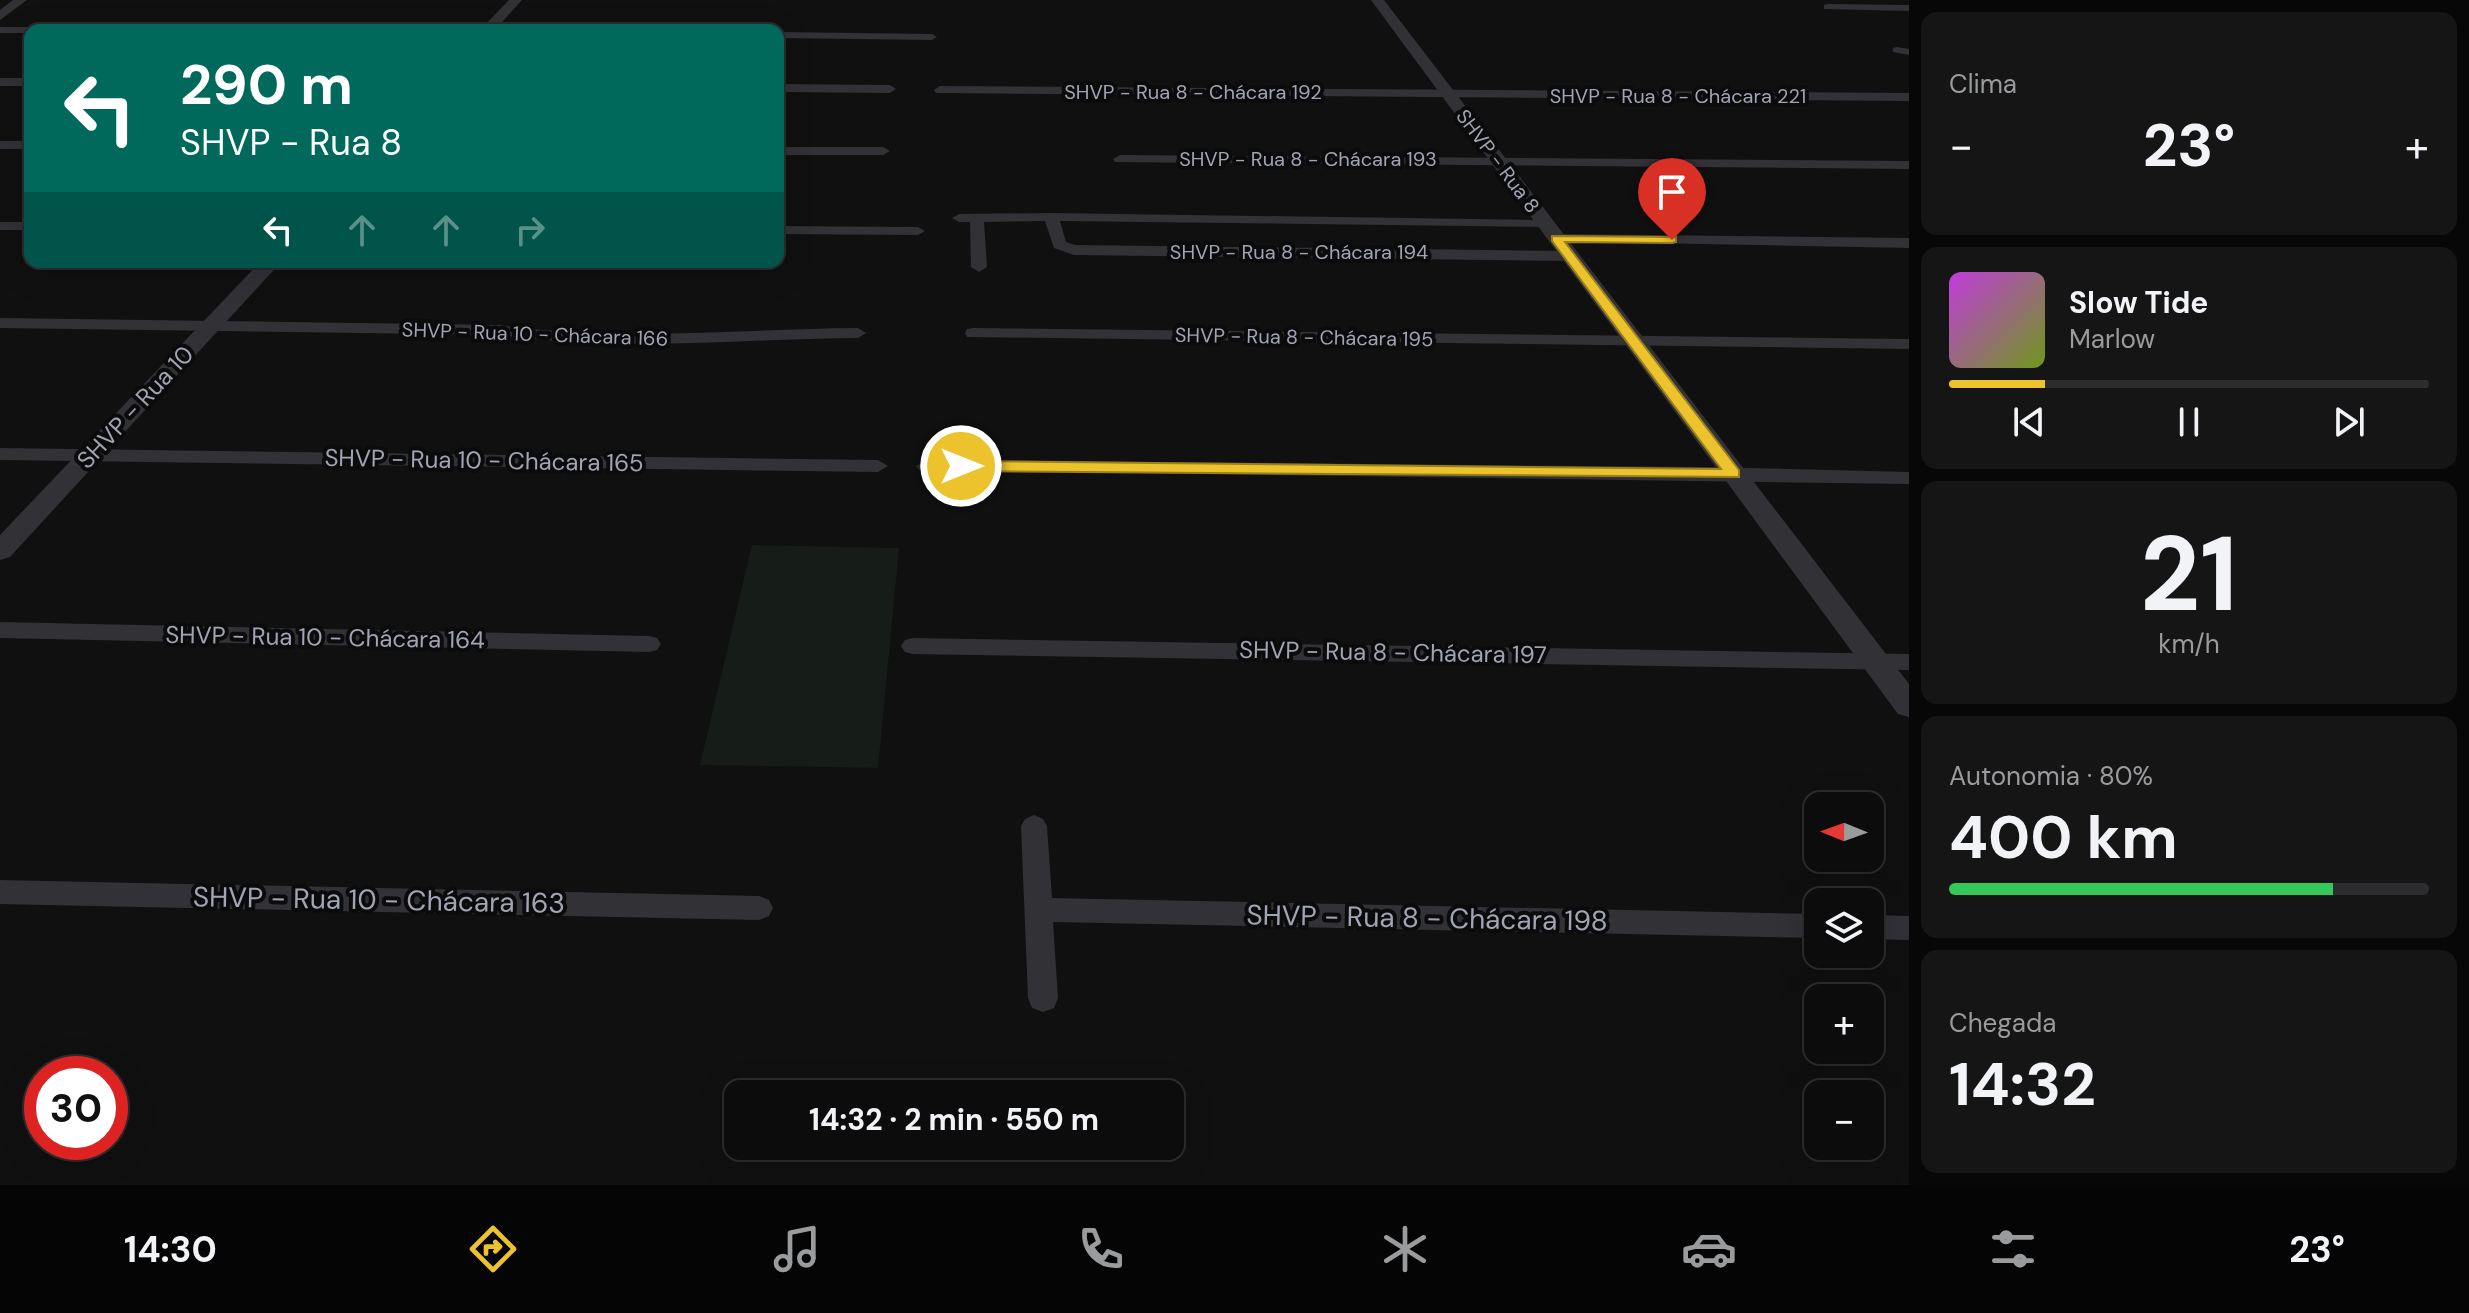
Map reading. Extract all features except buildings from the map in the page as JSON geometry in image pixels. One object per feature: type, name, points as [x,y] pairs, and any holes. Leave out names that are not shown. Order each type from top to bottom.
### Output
[{"type":"street","points":[[0,16],[21,0]]},
{"type":"street","points":[[493,24],[516,0]]},
{"type":"street","name":"SHVP - Rua 8","points":[[1377,0],[1909,706]]},
{"type":"street","points":[[1828,7],[1909,8]]},
{"type":"street","points":[[0,30],[24,30]]},
{"type":"street","points":[[784,35],[932,37]]},
{"type":"street","points":[[0,82],[24,82]]},
{"type":"street","points":[[784,88],[890,89]]},
{"type":"street","name":"SHVP - Rua 8 - Chácara 192","points":[[940,90],[1447,94]]},
{"type":"street","name":"SHVP - Rua 8 - Chácara 221","points":[[1447,94],[1909,97]]},
{"type":"street","points":[[0,145],[24,145]]},
{"type":"street","points":[[784,151],[883,151]]},
{"type":"street","name":"SHVP - Rua 8 - Chácara 193","points":[[1120,159],[1909,165]]},
{"type":"street","name":"SHVP - Rua 8 - Chácara 194","points":[[1051,217],[1059,245],[1074,250],[1557,240]]},
{"type":"street","name":"SHVP - Rua 8 - Chácara 194","points":[[959,218],[1051,217],[1557,240]]},
{"type":"street","points":[[977,218],[979,267]]},
{"type":"street","points":[[0,226],[24,226]]},
{"type":"street","points":[[784,230],[918,231]]},
{"type":"street","points":[[1557,240],[1909,243]]},
{"type":"street","name":"SHVP - Rua 10","points":[[0,551],[265,268]]},
{"type":"street","name":"SHVP - Rua 10 - Chácara 166","points":[[0,323],[499,330],[556,338],[651,341],[736,334],[858,333]]},
{"type":"street","name":"SHVP - Rua 8 - Chácara 195","points":[[973,333],[1909,344]]},
{"type":"street","name":"SHVP - Rua 10 - Chácara 165","points":[[0,454],[878,466]]},
{"type":"street","points":[[926,466],[1909,478]]},
{"type":"street","name":"SHVP - Rua 10 - Chácara 164","points":[[0,630],[649,644]]},
{"type":"street","name":"SHVP - Rua 8 - Chácara 197","points":[[913,646],[1909,662]]},
{"type":"street","points":[[1034,826],[1043,998]]},
{"type":"street","name":"SHVP - Rua 10 - Chácara 163","points":[[0,892],[759,908]]},
{"type":"street","name":"SHVP - Rua 8 - Chácara 198","points":[[1036,910],[1804,926]]},
{"type":"street","points":[[1884,927],[1909,928]]},
{"type":"shaded area","points":[[752,545],[899,548],[878,768],[700,765]]},
{"type":"route","points":[[961,466],[1733,474],[1556,238],[1672,240]]}]
